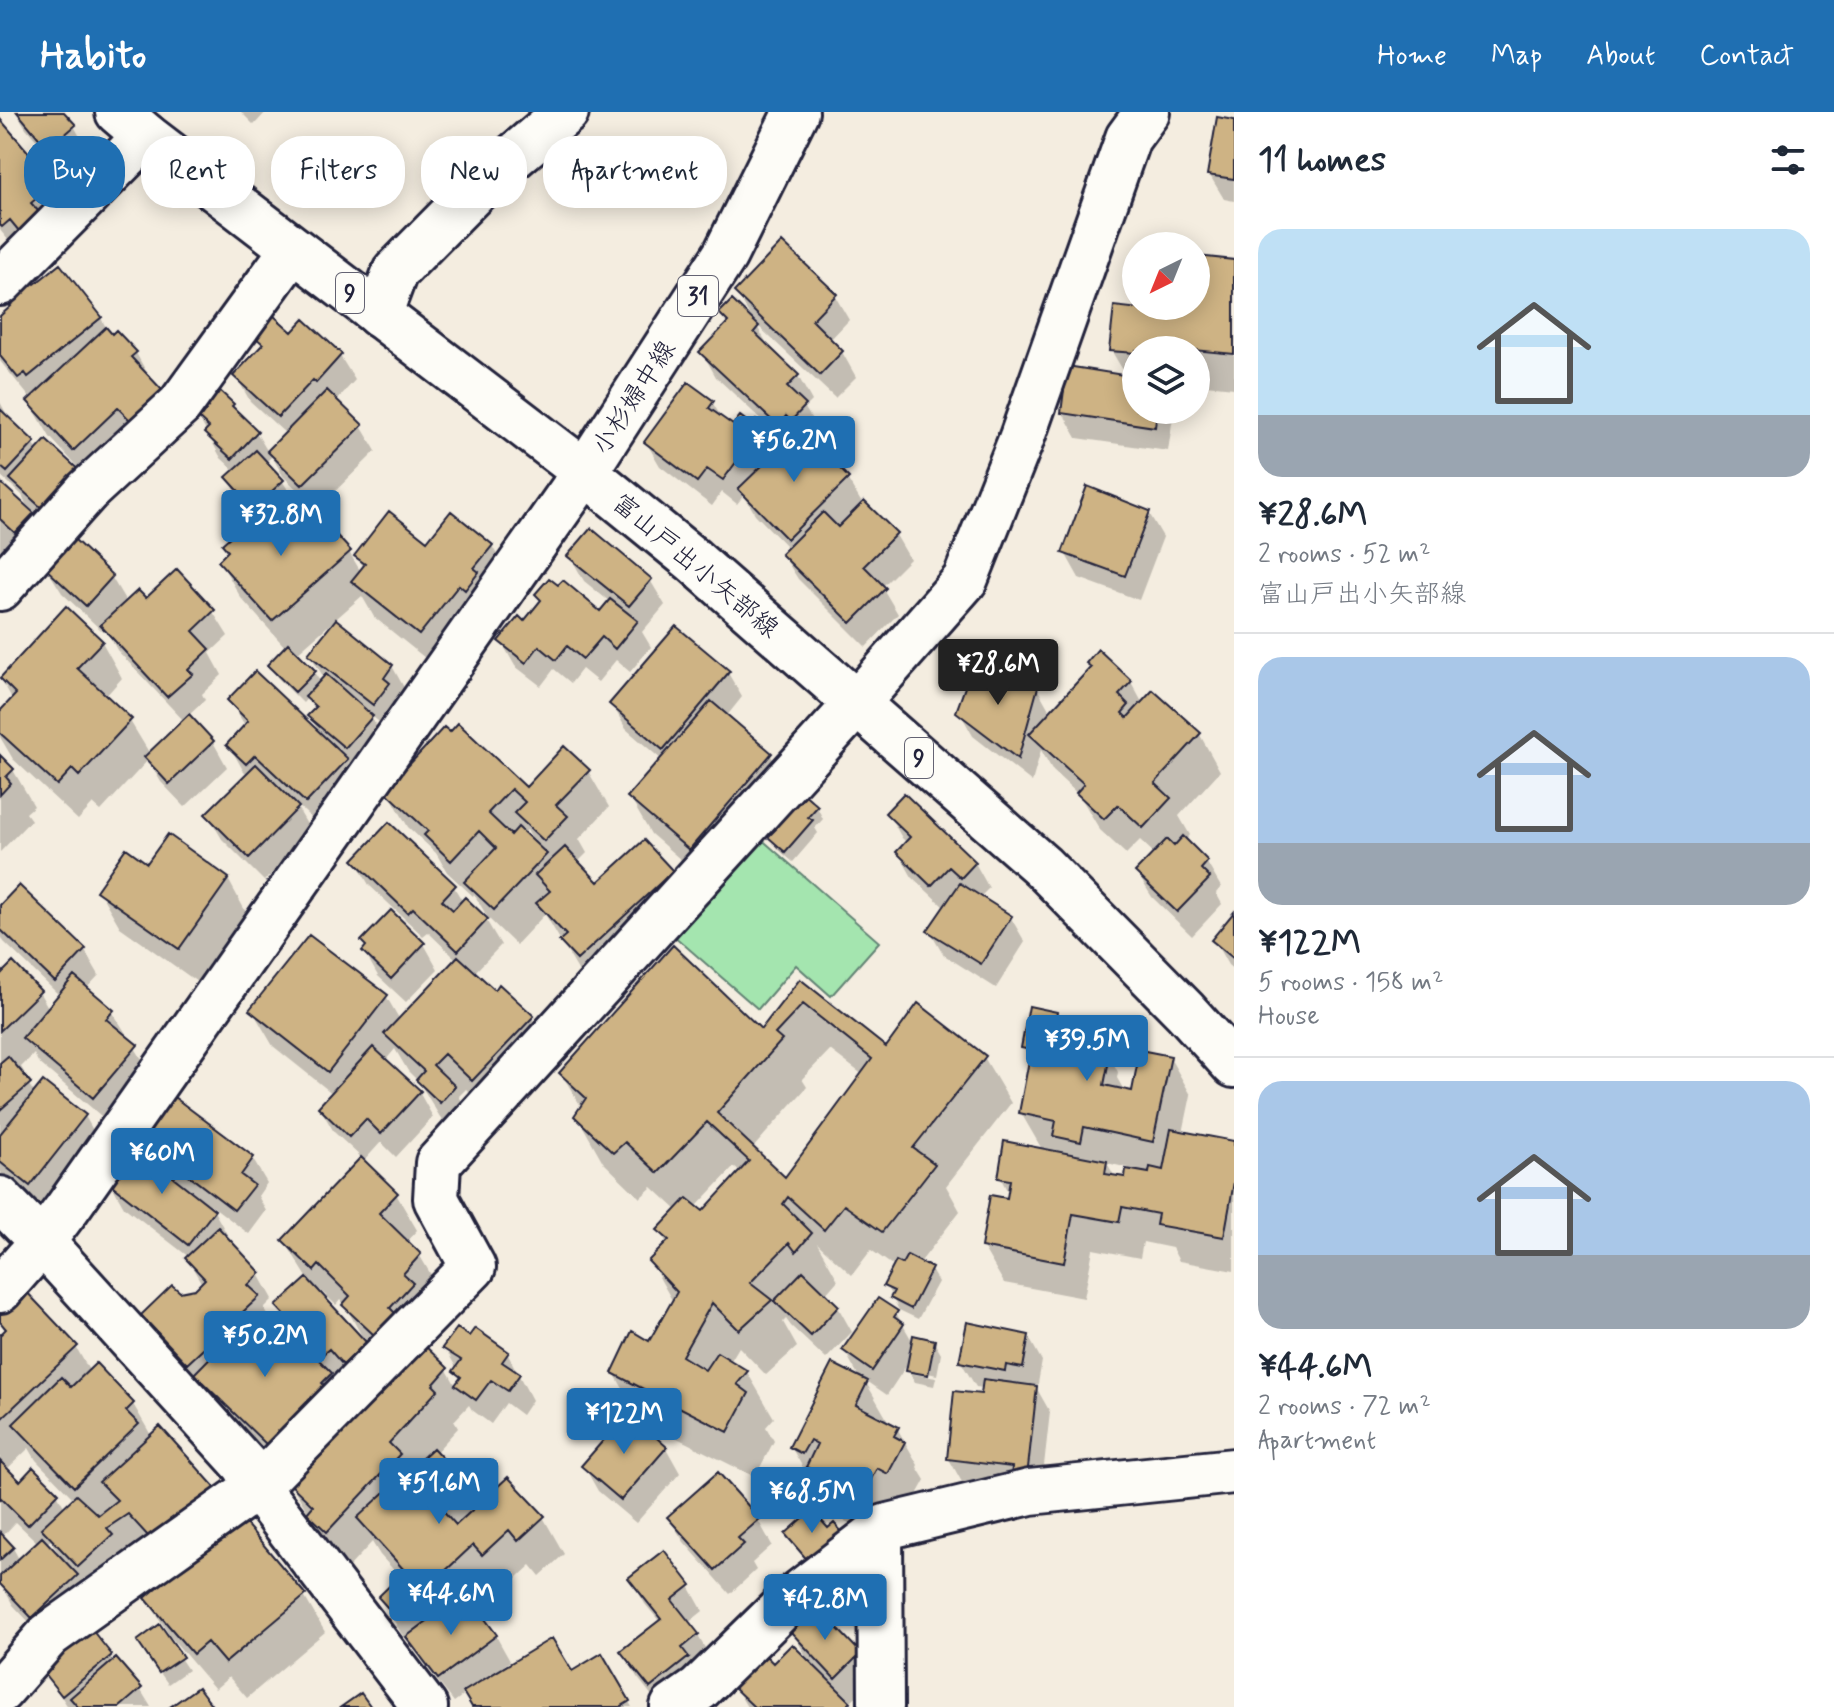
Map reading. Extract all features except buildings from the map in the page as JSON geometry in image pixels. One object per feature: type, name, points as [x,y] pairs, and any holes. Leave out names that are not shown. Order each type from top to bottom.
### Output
[{"type":"street","points":[[379,315],[395,272],[484,182],[566,112]]},
{"type":"street","name":"小杉婦中線","points":[[0,1290],[42,1242],[585,472],[725,255],[796,112]]},
{"type":"street","points":[[0,1691],[49,1635],[257,1487],[473,1267],[436,1199],[438,1163],[965,580],[1021,440],[1128,138],[1147,112]]},
{"type":"street","points":[[0,283],[132,124]]},
{"type":"street","name":"富山戸出小矢部線","points":[[132,124],[585,472],[693,560],[1042,866],[1234,1065]]},
{"type":"street","points":[[0,588],[87,491],[180,405],[293,249]]},
{"type":"street","points":[[0,1199],[245,1465],[257,1487],[425,1707]]},
{"type":"street","points":[[673,1707],[699,1689],[789,1601],[885,1527],[1030,1492],[1234,1471]]},
{"type":"street","points":[[880,1530],[881,1707]]},
{"type":"green space","points":[[759,837],[879,942],[831,996],[796,965],[758,1009],[673,935]]}]
